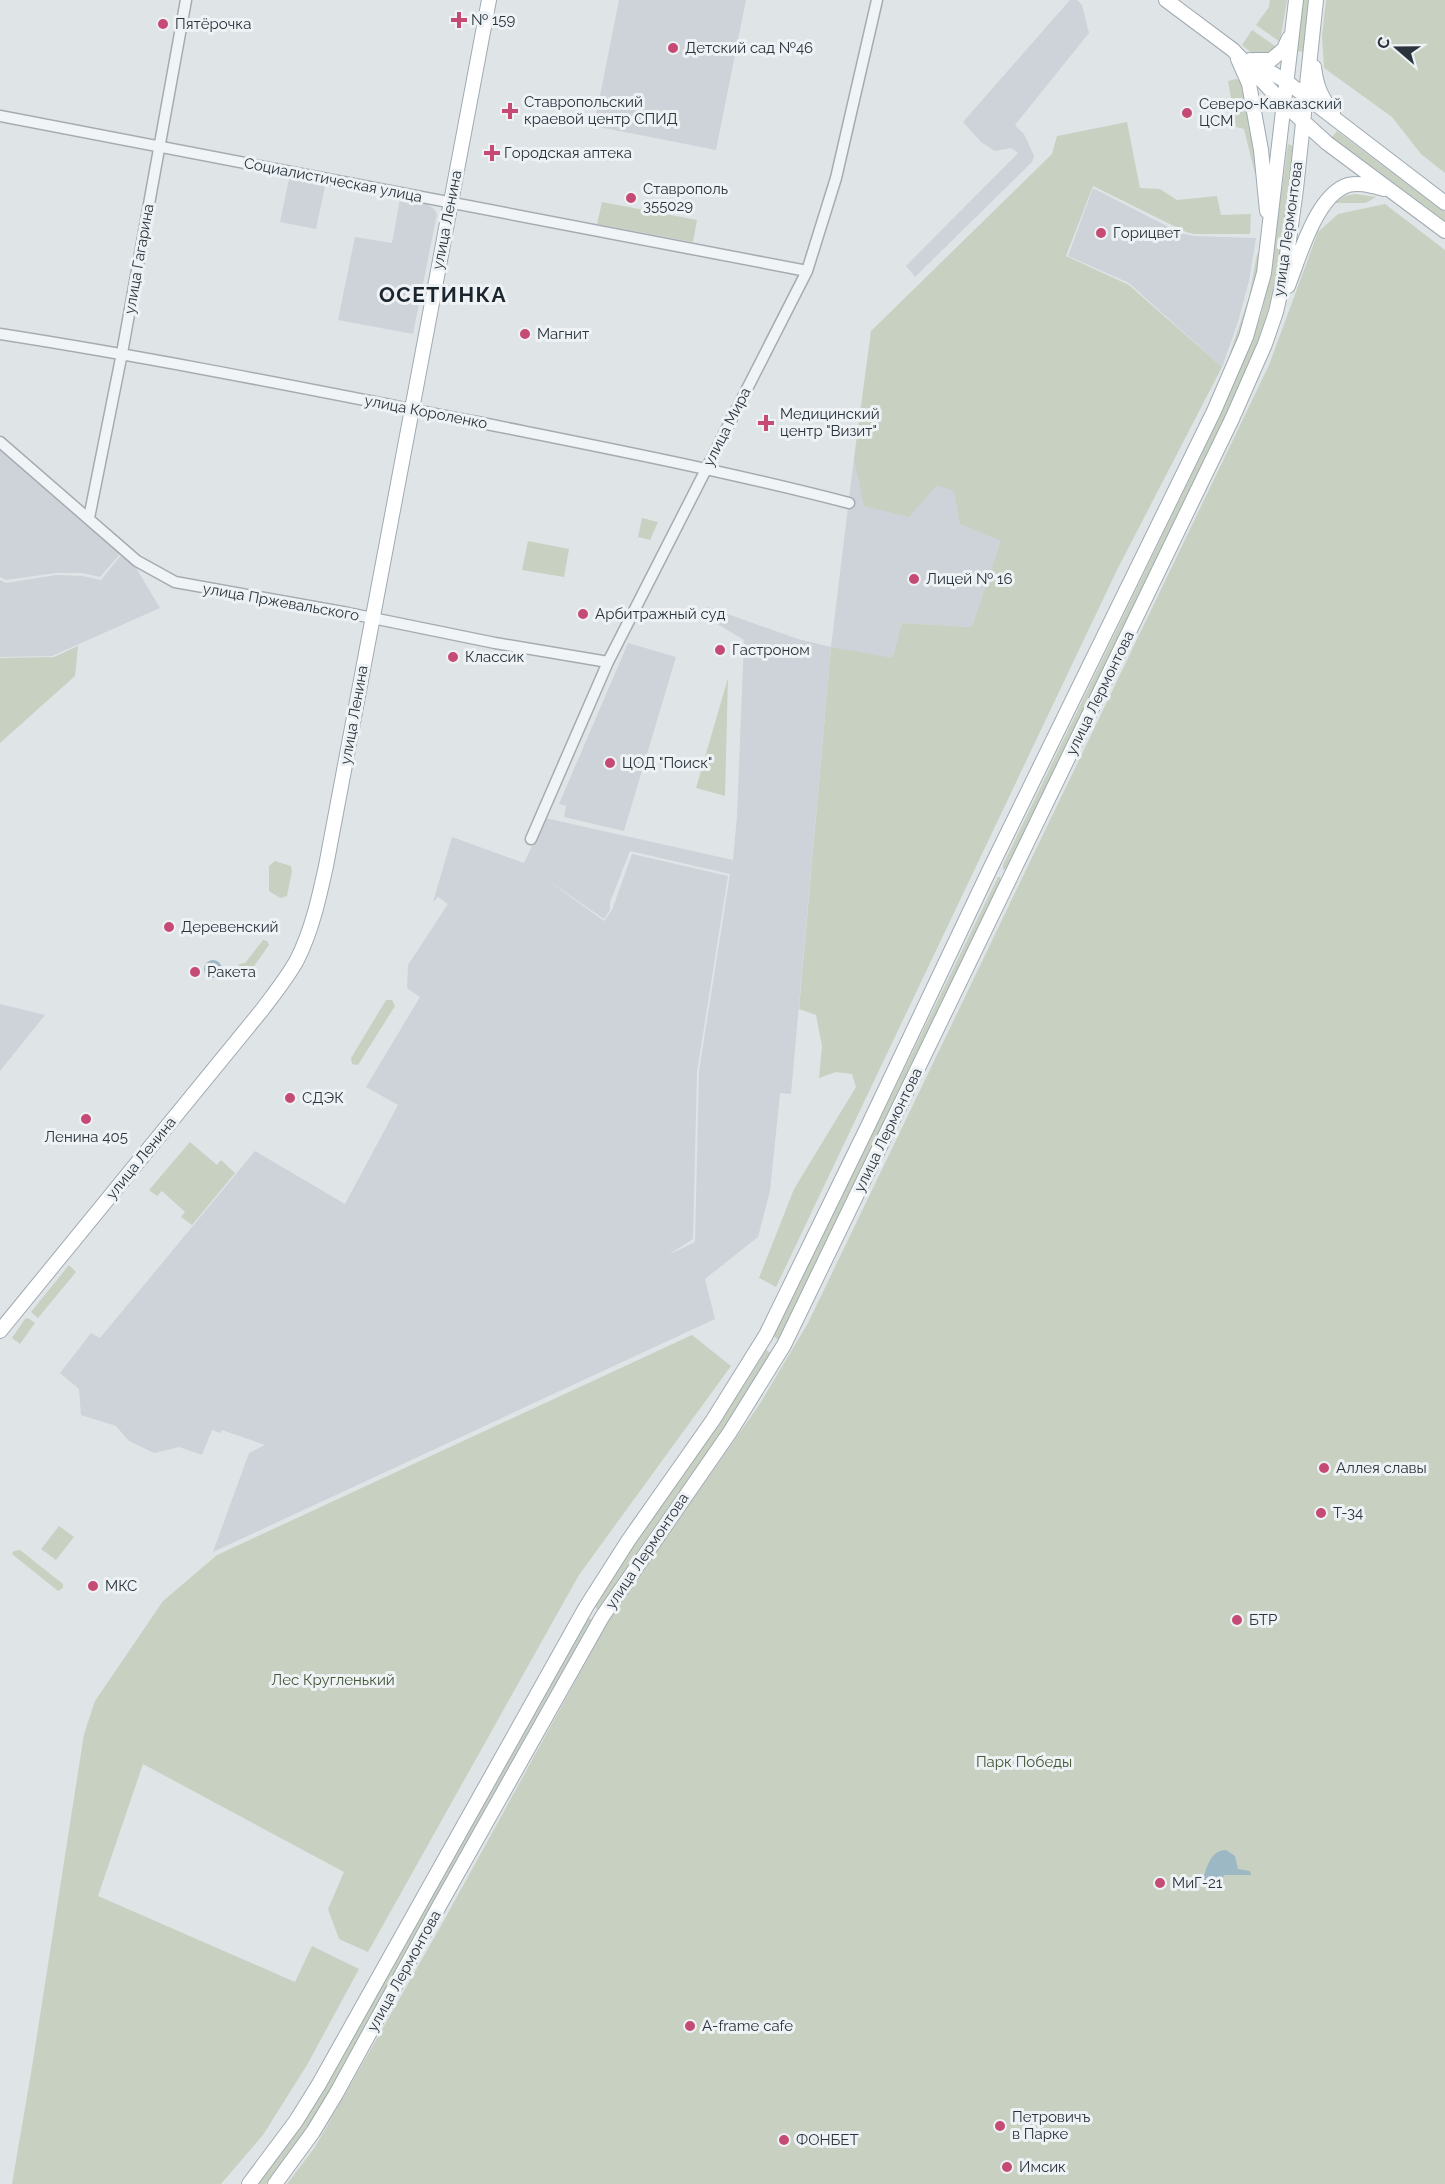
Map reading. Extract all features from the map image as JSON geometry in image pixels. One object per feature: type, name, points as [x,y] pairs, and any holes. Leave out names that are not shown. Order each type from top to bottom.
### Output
[{"type":"main road","name":"улица Ленина","points":[[0,1331],[262,1010],[296,961],[314,920],[489,0]]},
{"type":"main road","points":[[1166,0],[1233,50],[1287,82],[1445,203]]},
{"type":"main road","name":"улица Лермонтова","points":[[249,2184],[296,2121],[319,2084],[586,1607],[628,1541],[713,1420],[766,1335],[990,869],[1139,566],[1232,372],[1256,306],[1264,273],[1270,231],[1296,0]]},
{"type":"main road","name":"улица Лермонтова","points":[[275,2184],[313,2132],[336,2094],[602,1617],[730,1432],[784,1345],[1232,419],[1265,344],[1276,312],[1284,277],[1316,0]]},
{"type":"main road","points":[[1250,59],[1262,62],[1279,55],[1293,27]]},
{"type":"main road","points":[[1312,36],[1317,85],[1323,100],[1347,130]]},
{"type":"main road","points":[[1233,50],[1284,104],[1327,143],[1445,231]]},
{"type":"main road","name":"улица Лермонтова","points":[[1233,50],[1249,84],[1261,150],[1270,231]]},
{"type":"main road","points":[[1280,150],[1284,137],[1291,128],[1303,122],[1324,121],[1347,130]]},
{"type":"main road","points":[[1265,344],[1323,204],[1336,191],[1358,184],[1384,189],[1399,197]]},
{"type":"main road","points":[[990,869],[1011,876]]},
{"type":"main road","points":[[586,1607],[602,1617]]},
{"type":"street","name":"улица Гагарина","points":[[90,518],[186,0]]},
{"type":"street","name":"улица Мира","points":[[531,839],[608,662],[807,271],[836,178],[877,0]]},
{"type":"street","name":"Социалистическая улица","points":[[0,116],[807,271]]},
{"type":"street","name":"улица Короленко","points":[[0,334],[122,353],[412,409],[698,467],[849,503]]},
{"type":"street","name":"улица Пржевальского","points":[[0,442],[137,561],[175,582],[495,643],[608,662]]},
{"type":"shaded area","name":"Детский сад №46","points":[[619,0],[746,0],[716,150],[594,126]]},
{"type":"shaded area","points":[[1070,0],[1077,0],[1082,5],[1089,33],[1015,125],[1024,134],[1034,156],[1032,162],[915,277],[906,266],[1018,153],[1011,148],[995,151],[981,142],[963,122]]},
{"type":"shaded area","points":[[289,179],[325,186],[316,229],[280,222]]},
{"type":"shaded area","points":[[1093,188],[1180,233],[1193,236],[1256,238],[1249,281],[1222,367],[1129,283],[1068,256]]},
{"type":"shaded area","points":[[400,199],[427,204],[437,214],[413,334],[338,320],[355,237],[392,243]]},
{"type":"shaded area","points":[[0,449],[121,553],[100,577],[82,573],[56,573],[6,580],[0,577]]},
{"type":"shaded area","name":"Лицей № 16","points":[[929,455],[1025,496],[972,627],[902,623],[894,659],[831,647],[854,458]]},
{"type":"shaded area","points":[[122,554],[135,566],[160,608],[52,656],[0,657],[0,580],[6,583],[56,575],[82,576],[101,580]]},
{"type":"shaded area","points":[[708,607],[798,639],[831,647],[791,1094],[780,1093],[770,1191],[758,1237],[705,1279],[715,1319],[213,1552],[249,1453],[265,1445],[222,1430],[220,1433],[212,1430],[202,1455],[179,1447],[154,1453],[129,1441],[116,1426],[81,1415],[79,1389],[60,1373],[91,1333],[100,1338],[255,1151],[345,1204],[398,1105],[366,1087],[420,997],[407,988],[408,965],[448,904],[438,897],[433,902],[452,837],[524,863],[545,818],[733,860],[744,640],[704,616]],"holes":[[[630,851],[730,874],[699,1071],[695,1242],[668,1255],[693,1239],[697,1072],[728,876],[632,854],[612,910],[604,921],[539,874],[604,919],[610,910],[610,902]]]},
{"type":"shaded area","name":"ЦОД \"Поиск\"","points":[[628,643],[676,657],[624,831],[564,817],[566,806],[559,804]]},
{"type":"shaded area","points":[[0,1004],[45,1015],[0,1071]]},
{"type":"green space","points":[[1270,0],[1287,0],[1280,42],[1256,25],[1269,7]]},
{"type":"green space","points":[[1303,0],[1310,0],[1304,52],[1297,51]]},
{"type":"green space","points":[[1326,0],[1445,0],[1445,173],[1421,154],[1392,117],[1324,68],[1322,36]]},
{"type":"green space","points":[[1252,30],[1278,48],[1270,56],[1254,55],[1242,45]]},
{"type":"green space","points":[[1236,79],[1242,82],[1259,171],[1255,174],[1244,129],[1236,127],[1228,81]]},
{"type":"green space","points":[[1127,122],[1140,188],[1160,189],[1177,200],[1217,196],[1221,215],[1251,214],[1250,234],[1186,232],[1093,186],[1066,256],[1129,285],[1222,367],[1117,570],[776,1287],[759,1278],[794,1189],[856,1087],[852,1074],[836,1072],[819,1078],[822,1046],[816,1015],[799,1009],[831,647],[893,658],[902,623],[972,627],[1001,541],[960,524],[954,491],[937,485],[909,517],[864,506],[854,458],[871,331],[1052,154],[1057,136]]},
{"type":"green space","points":[[1337,131],[1445,212],[1445,221],[1332,137]]},
{"type":"green space","points":[[1288,144],[1293,146],[1281,249],[1268,310],[1254,350],[1226,416],[1007,868],[1003,870],[1003,865],[1221,414],[1253,339],[1270,275]]},
{"type":"green space","points":[[1355,194],[1376,197],[1366,203],[1334,203],[1345,196]]},
{"type":"green space","points":[[602,202],[697,220],[693,242],[597,224]]},
{"type":"green space","name":"Парк Победы","points":[[1385,204],[1445,250],[1445,2184],[287,2184],[315,2147],[442,1924],[610,1618],[759,1405],[808,1323],[1269,365],[1318,232],[1338,214]]},
{"type":"green space","points":[[1259,253],[1261,258],[1246,320],[1229,356],[1249,297]]},
{"type":"green space","points":[[642,518],[658,522],[650,540],[638,537]]},
{"type":"green space","points":[[528,541],[569,549],[564,577],[522,570]]},
{"type":"green space","points":[[78,646],[75,676],[0,743],[0,658],[54,657]]},
{"type":"green space","points":[[728,678],[725,796],[696,788]]},
{"type":"green space","points":[[275,861],[291,866],[292,871],[287,896],[280,898],[269,891],[269,866]]},
{"type":"green space","points":[[998,877],[1001,882],[777,1339],[774,1336]]},
{"type":"green space","points":[[263,940],[269,945],[247,976],[242,976],[237,971],[239,964],[245,963]]},
{"type":"green space","points":[[386,1000],[392,1000],[395,1006],[358,1065],[352,1064],[351,1058]]},
{"type":"green space","points":[[190,1142],[217,1165],[221,1160],[235,1173],[192,1225],[181,1217],[185,1212],[162,1191],[157,1196],[149,1190]]},
{"type":"green space","points":[[69,1265],[76,1272],[38,1318],[31,1312]]},
{"type":"green space","points":[[28,1318],[35,1323],[20,1344],[12,1338]]},
{"type":"green space","name":"Лес Кругленький","points":[[692,1335],[731,1366],[579,1575],[368,1952],[339,1939],[328,1909],[344,1872],[143,1764],[98,1896],[295,1982],[312,1946],[359,1969],[307,2065],[263,2135],[221,2184],[12,2184],[84,1734],[95,1701],[163,1601],[217,1555]]},
{"type":"green space","points":[[766,1350],[771,1353],[751,1386],[600,1609],[597,1609],[595,1606],[615,1573],[746,1383]]},
{"type":"green space","points":[[59,1526],[74,1537],[56,1560],[41,1549]]},
{"type":"green space","points":[[20,1550],[63,1584],[63,1588],[58,1591],[12,1554]]},
{"type":"green space","points":[[587,1619],[591,1619],[592,1623],[330,2091],[307,2129],[266,2184],[258,2184],[302,2125],[324,2088]]},
{"type":"water","points":[[213,960],[219,963],[222,969],[219,975],[213,978],[207,975],[204,969],[207,963]]},
{"type":"water","points":[[1226,1850],[1235,1856],[1238,1869],[1250,1871],[1251,1875],[1224,1875],[1217,1891],[1201,1885],[1212,1857]]},
{"type":"place","name":"№ 159","points":[[459,20]]},
{"type":"place","name":"Пятёрочка","points":[[163,24]]},
{"type":"place","name":"Детский сад №46","points":[[673,48]]},
{"type":"place","name":"Ставропольский краевой центр СПИД","points":[[510,111]]},
{"type":"place","name":"Северо-Кавказский ЦСМ","points":[[1187,113]]},
{"type":"place","name":"Городская аптека","points":[[492,153]]},
{"type":"place","name":"Ставрополь 355029","points":[[631,198]]},
{"type":"place","name":"Горицвет","points":[[1101,233]]},
{"type":"place","name":"Магнит","points":[[525,334]]},
{"type":"place","name":"Медицинский центр \"Визит\"","points":[[766,423]]},
{"type":"place","name":"Лицей № 16","points":[[914,579]]},
{"type":"place","name":"Арбитражный суд","points":[[583,614]]},
{"type":"place","name":"Гастроном","points":[[720,650]]},
{"type":"place","name":"Классик","points":[[453,657]]},
{"type":"place","name":"ЦОД \"Поиск\"","points":[[610,763]]},
{"type":"place","name":"Деревенский","points":[[169,927]]},
{"type":"place","name":"Ракета","points":[[195,972]]},
{"type":"place","name":"СДЭК","points":[[290,1098]]},
{"type":"place","name":"Ленина 405","points":[[86,1119]]},
{"type":"place","name":"Аллея славы","points":[[1324,1468]]},
{"type":"place","name":"Т-34","points":[[1321,1513]]},
{"type":"place","name":"МКС","points":[[93,1586]]},
{"type":"place","name":"БТР","points":[[1237,1620]]},
{"type":"place","name":"МиГ-21","points":[[1160,1883]]},
{"type":"place","name":"A-frame cafe","points":[[690,2026]]},
{"type":"place","name":"Петровичъ в Парке","points":[[1000,2126]]},
{"type":"place","name":"ФОНБЕТ","points":[[784,2140]]},
{"type":"place","name":"Имсик","points":[[1007,2167]]},
{"type":"district","name":"ОСЕТИНКА","points":[[443,295]]}]
